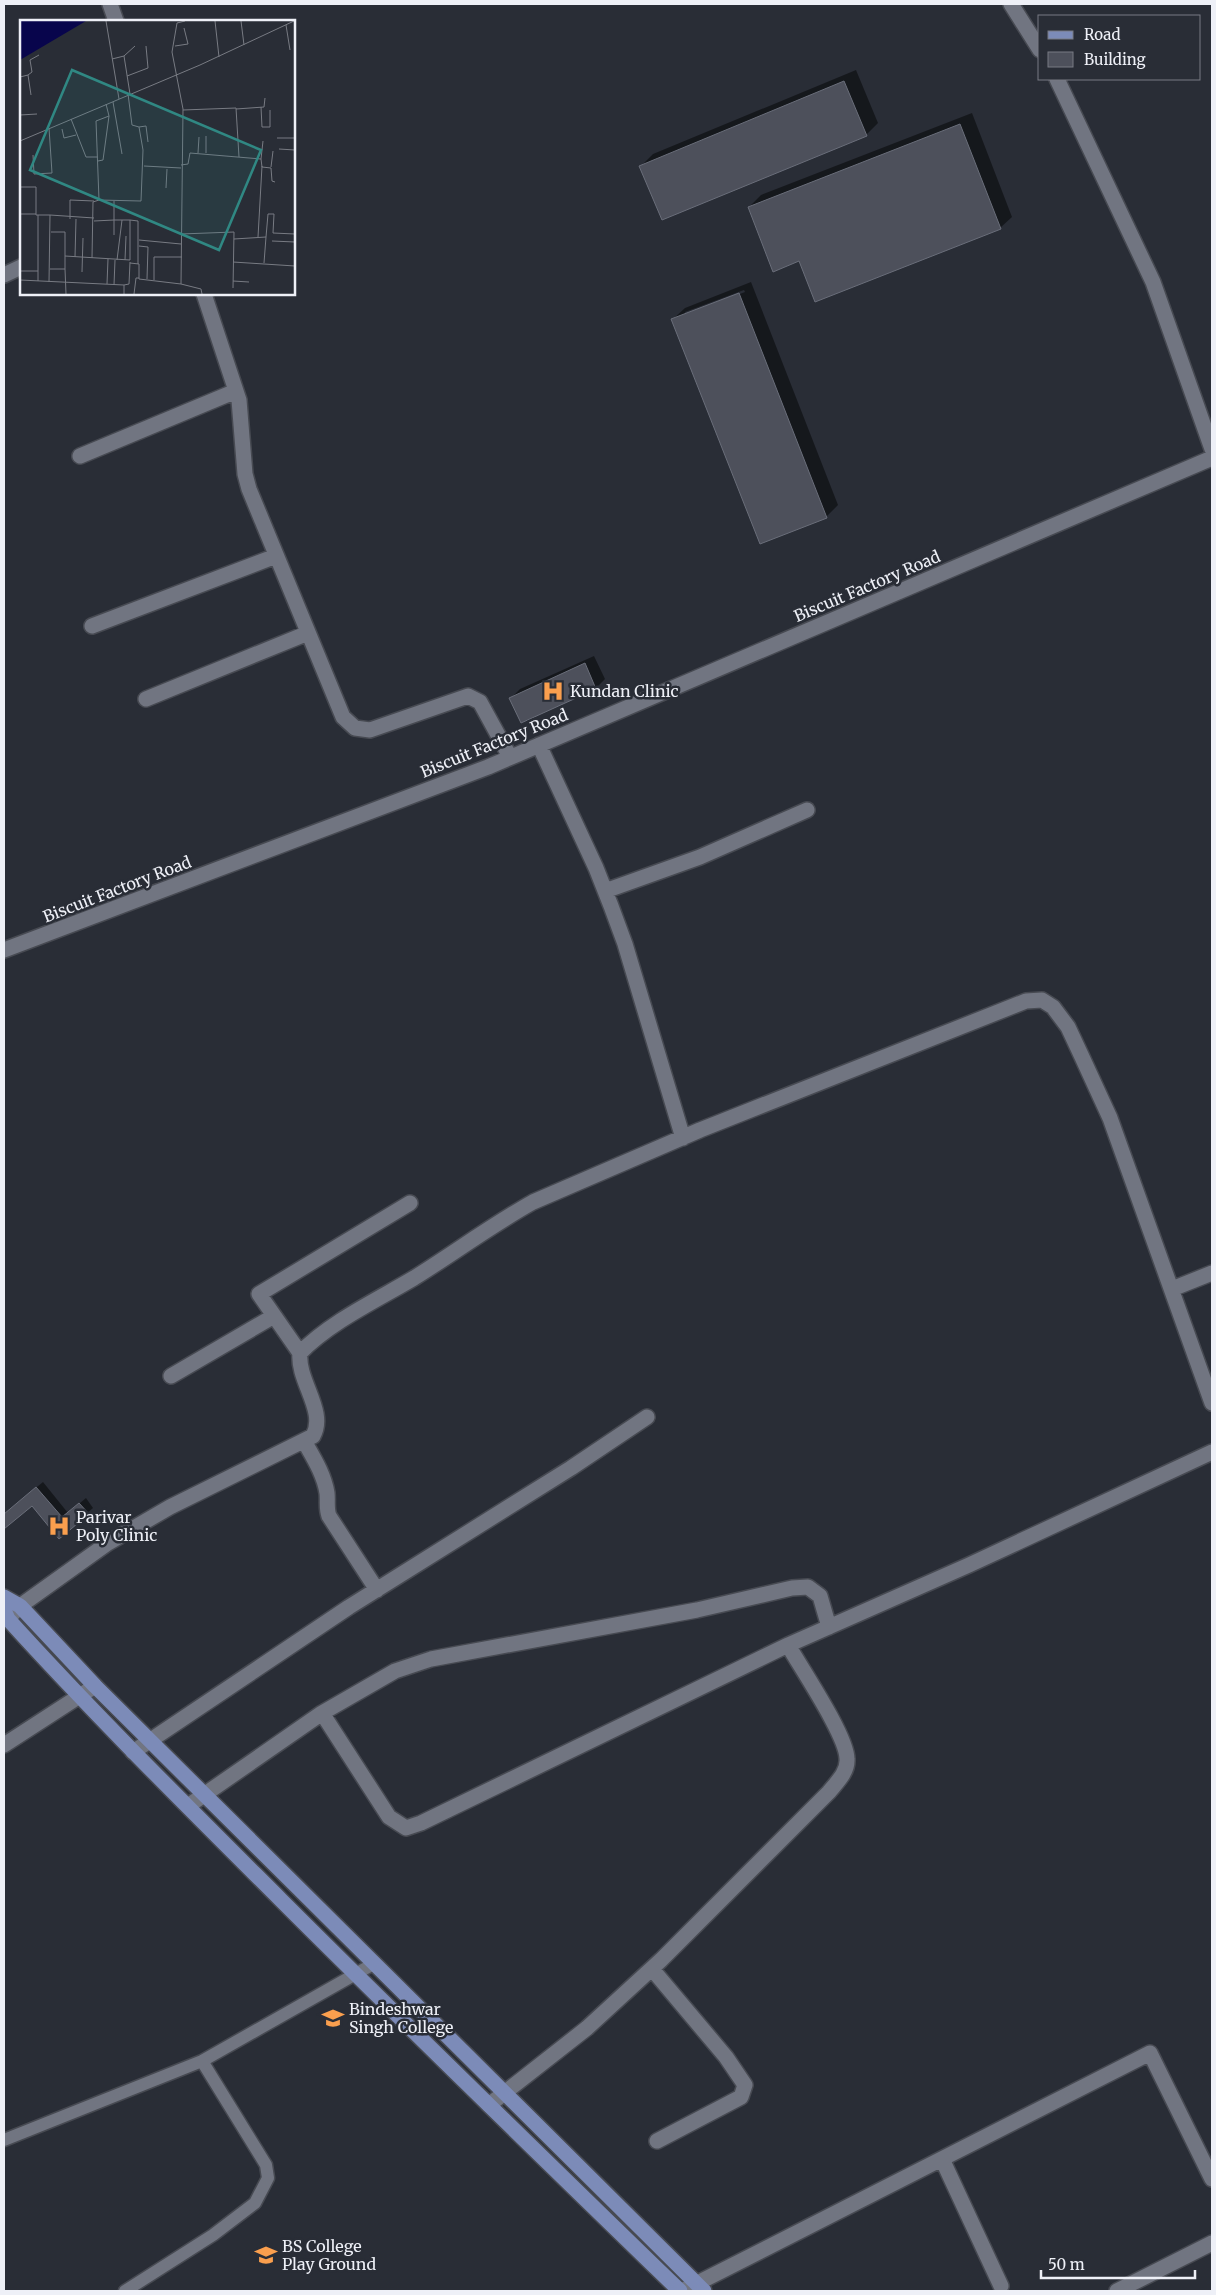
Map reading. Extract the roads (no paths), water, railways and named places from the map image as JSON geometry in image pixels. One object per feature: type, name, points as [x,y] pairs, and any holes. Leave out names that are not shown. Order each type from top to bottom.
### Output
[{"type":"main road","points":[[4,1597],[20,1606],[95,1686],[152,1740],[700,2288]]},
{"type":"main road","points":[[6,1615],[79,1697],[133,1752],[488,2105],[681,2291]]},
{"type":"main road","points":[[283,1902],[299,1887]]},
{"type":"street","points":[[110,4],[116,20]]},
{"type":"street","points":[[1011,4],[1038,47]]},
{"type":"street","points":[[1057,80],[1153,282],[1212,449]]},
{"type":"street","points":[[4,275],[20,267]]},
{"type":"street","points":[[204,295],[236,391],[242,417],[245,474],[249,489],[343,717],[355,728],[370,730],[468,696],[480,702],[510,757]]},
{"type":"street","points":[[80,456],[236,391]]},
{"type":"street","name":"Biscuit Factory Road","points":[[4,950],[510,757],[1212,458]]},
{"type":"street","points":[[92,626],[276,556]]},
{"type":"street","points":[[146,699],[308,633]]},
{"type":"street","points":[[539,745],[605,891],[625,944],[683,1138]]},
{"type":"street","points":[[605,891],[700,857],[807,810]]},
{"type":"street","points":[[6,1615],[108,1543],[170,1508],[313,1436],[318,1422],[315,1409],[300,1372],[298,1364],[300,1353],[318,1336],[533,1202],[683,1138],[1026,1001],[1042,1000],[1054,1007],[1068,1026],[1110,1118],[1212,1403]]},
{"type":"street","points":[[300,1353],[259,1294],[410,1203]]},
{"type":"street","points":[[1172,1289],[1212,1273]]},
{"type":"street","points":[[171,1376],[274,1316]]},
{"type":"street","points":[[133,1752],[377,1590],[571,1468],[647,1417]]},
{"type":"street","points":[[304,1441],[322,1476],[327,1494],[326,1506],[328,1516],[377,1590]]},
{"type":"street","points":[[322,1713],[389,1818],[406,1828],[421,1823],[788,1645],[969,1565],[1212,1452]]},
{"type":"street","points":[[188,1806],[322,1713],[395,1671],[431,1659],[687,1612],[792,1588],[808,1587],[820,1596],[829,1627]]},
{"type":"street","points":[[488,2105],[587,2028],[652,1969],[829,1792],[844,1773],[847,1759],[833,1722],[788,1645]]},
{"type":"street","points":[[4,1745],[95,1686]]},
{"type":"street","points":[[652,1969],[726,2057],[745,2085],[741,2097],[657,2141]]},
{"type":"street","points":[[681,2291],[700,2288],[942,2159],[1150,2053],[1212,2180]]},
{"type":"street","points":[[942,2159],[1002,2286]]},
{"type":"street","points":[[1117,2291],[1212,2244]]},
{"type":"lane","points":[[4,2140],[202,2061],[375,1963]]},
{"type":"lane","points":[[125,2291],[213,2235],[255,2203],[268,2178],[266,2165],[202,2061]]},
{"type":"place","name":"Kundan Clinic","points":[[553,691]]},
{"type":"place","name":"Parivar Poly Clinic","points":[[59,1526]]},
{"type":"place","name":"Bindeshwar Singh College","points":[[333,2018]]},
{"type":"place","name":"BS College Play Ground","points":[[266,2255]]}]
